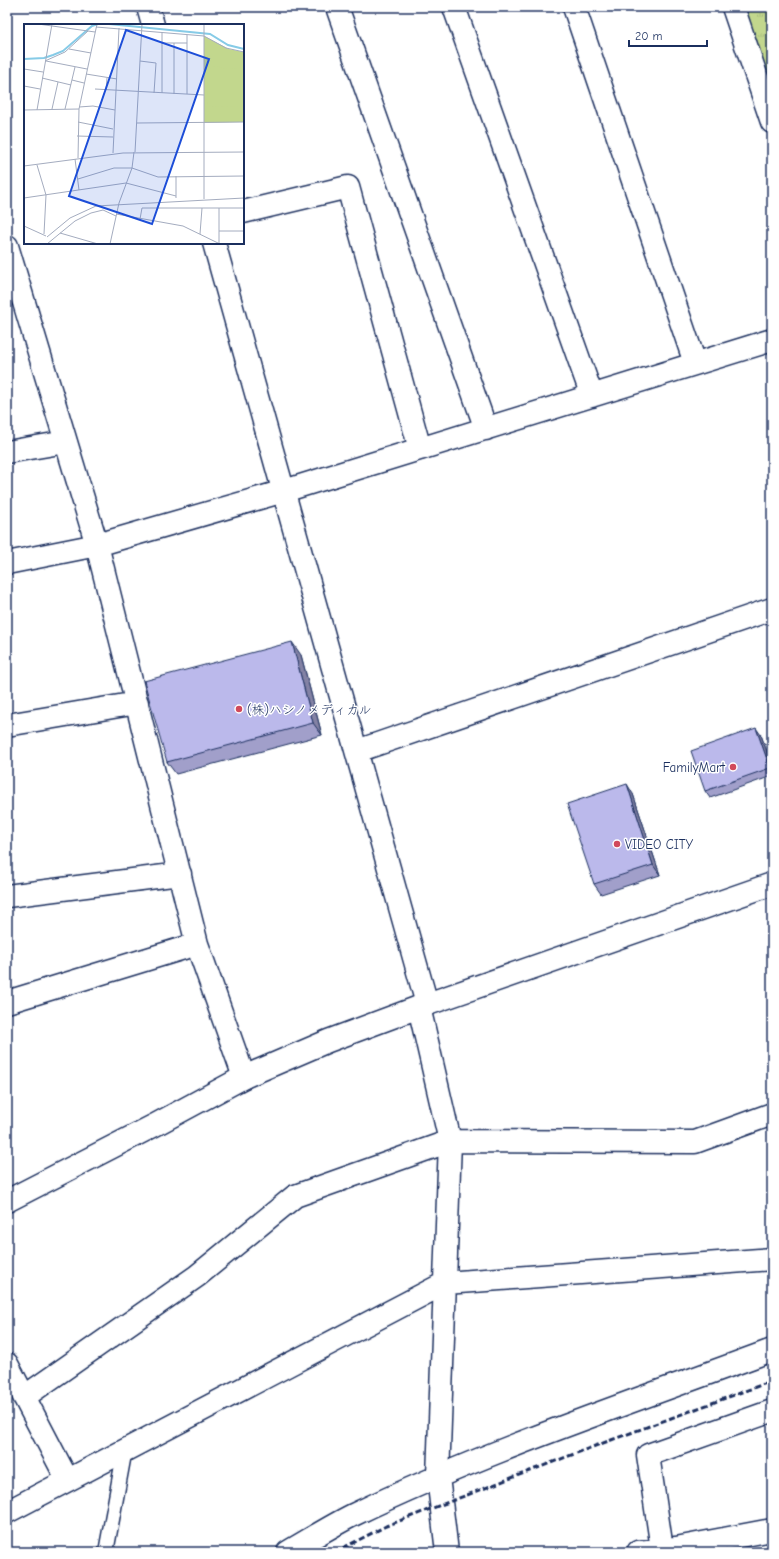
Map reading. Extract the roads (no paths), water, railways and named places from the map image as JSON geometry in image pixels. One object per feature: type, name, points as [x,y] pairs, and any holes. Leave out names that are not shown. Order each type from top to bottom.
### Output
[{"type":"street","points":[[148,7],[153,24]]},
{"type":"street","points":[[337,7],[486,429]]},
{"type":"street","points":[[454,7],[592,396]]},
{"type":"street","points":[[574,7],[695,363]]},
{"type":"street","points":[[733,7],[772,122]]},
{"type":"street","points":[[244,212],[348,187],[420,449]]},
{"type":"street","points":[[214,244],[357,751],[423,1005],[450,1141],[438,1477],[447,1552]]},
{"type":"street","points":[[7,246],[97,545],[197,944],[244,1077]]},
{"type":"street","points":[[7,563],[97,545],[284,491],[772,340]]},
{"type":"street","points":[[7,452],[66,442]]},
{"type":"street","points":[[357,751],[772,609]]},
{"type":"street","points":[[7,725],[137,703]]},
{"type":"street","points":[[7,896],[180,874]]},
{"type":"street","points":[[7,1200],[155,1125],[244,1077],[328,1041],[423,1005],[772,884]]},
{"type":"street","points":[[7,1002],[197,944]]},
{"type":"street","points":[[16,1390],[197,1276],[295,1196],[450,1141],[695,1142],[772,1114]]},
{"type":"street","points":[[7,1512],[67,1479],[445,1284],[772,1259]]},
{"type":"street","points":[[288,1552],[352,1516],[438,1477],[546,1434],[772,1350]]},
{"type":"street","points":[[7,1364],[16,1390],[67,1479]]},
{"type":"street","points":[[662,1549],[648,1455],[772,1411]]},
{"type":"street","points":[[638,1552],[772,1530]]},
{"type":"lane","points":[[106,1552],[125,1449]]},
{"type":"railway","points":[[335,1552],[386,1526],[595,1446],[772,1381]]},
{"type":"place","name":"(株)ハシノメディカル","points":[[239,709]]},
{"type":"place","name":"FamilyMart","points":[[733,767]]},
{"type":"place","name":"VIDEO CITY","points":[[617,844]]}]
